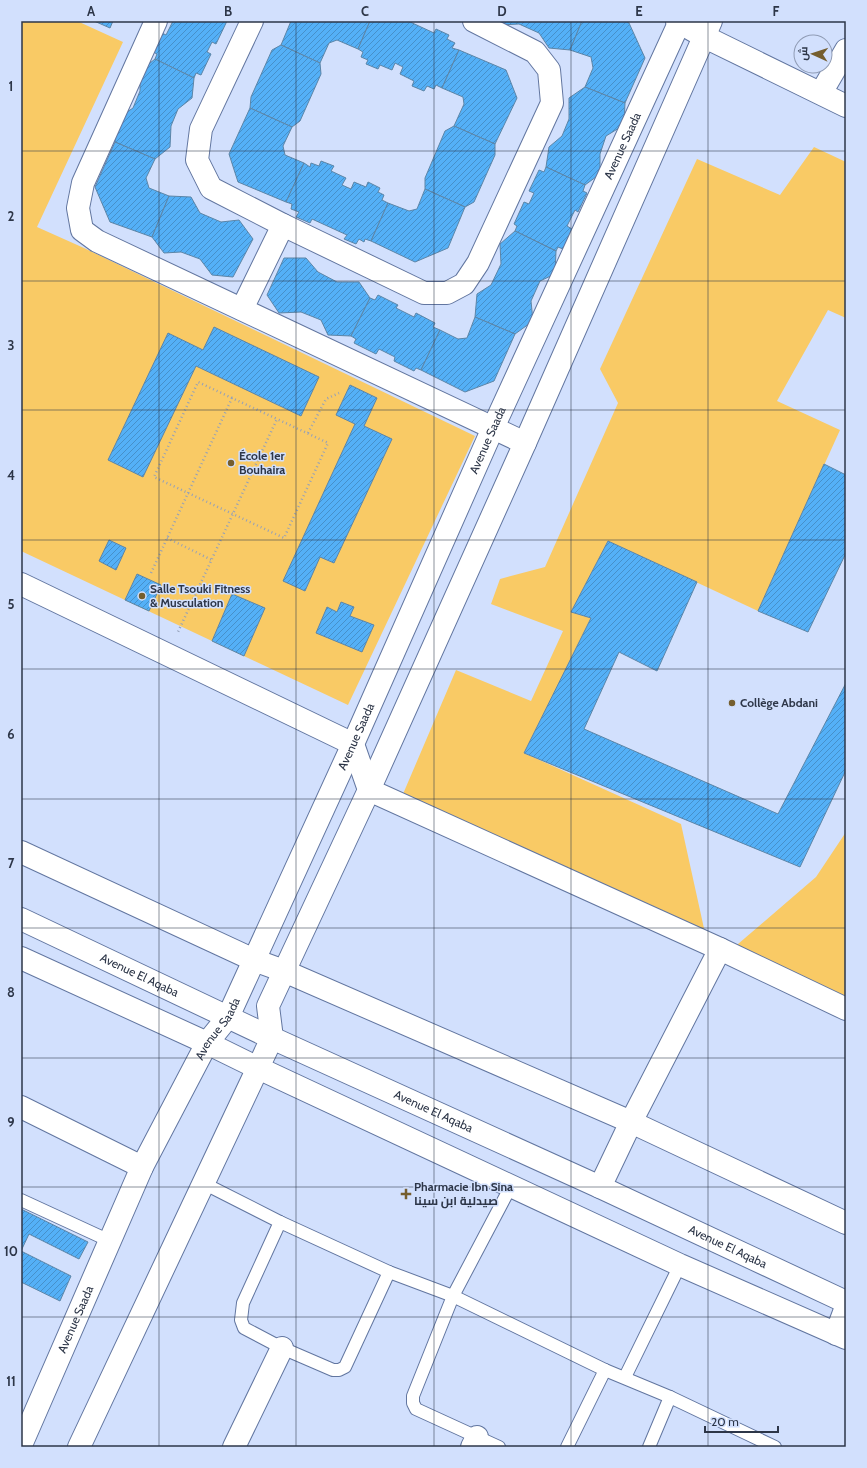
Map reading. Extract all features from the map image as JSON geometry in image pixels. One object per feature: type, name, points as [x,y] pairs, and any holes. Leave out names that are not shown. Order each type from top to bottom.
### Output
[{"type":"street","points":[[156,21],[83,183],[78,208],[82,230],[97,241],[525,442]]},
{"type":"street","points":[[252,21],[201,129],[196,160],[211,188],[283,225],[424,293],[447,293],[464,284],[478,263],[552,103],[549,70],[535,52],[474,21]]},
{"type":"street","points":[[678,21],[707,29],[846,106]]},
{"type":"street","name":"Avenue Saada","points":[[21,1445],[142,1167],[207,1043],[228,1017],[353,744],[493,428],[678,21]]},
{"type":"street","points":[[79,1447],[272,1038],[268,1006],[369,790],[525,442],[707,29]]},
{"type":"street","points":[[821,93],[846,50]]},
{"type":"street","points":[[242,309],[283,225]]},
{"type":"street","points":[[21,584],[353,744],[369,790],[720,949],[846,1009]]},
{"type":"street","points":[[21,852],[254,960],[284,971],[631,1122],[846,1223]]},
{"type":"street","name":"Avenue El Aqaba","points":[[21,920],[272,1038],[600,1187],[846,1302]]},
{"type":"street","points":[[600,1187],[631,1122],[720,949]]},
{"type":"street","points":[[21,958],[207,1043],[680,1265],[841,1336],[846,1307]]},
{"type":"street","points":[[21,1107],[142,1167]]},
{"type":"street","points":[[234,1447],[282,1348]]},
{"type":"lane","points":[[203,1183],[280,1222],[389,1272],[453,1296],[605,1370],[625,1377],[670,1397],[775,1447]]},
{"type":"lane","points":[[499,1447],[475,1442],[416,1409],[413,1403],[413,1396],[453,1296],[511,1186]]},
{"type":"lane","points":[[21,1200],[110,1241]]},
{"type":"lane","points":[[280,1222],[244,1303],[241,1320],[244,1328],[282,1348],[333,1370],[339,1370],[344,1367],[389,1272]]},
{"type":"lane","points":[[625,1377],[680,1265]]},
{"type":"lane","points":[[567,1447],[605,1370]]},
{"type":"lane","points":[[649,1447],[670,1397]]},
{"type":"path","points":[[198,382],[308,433],[328,443],[284,538],[154,477],[198,382]]},
{"type":"path","points":[[308,433],[326,399],[339,393]]},
{"type":"path","points":[[151,573],[232,398]]},
{"type":"path","points":[[167,655],[277,419]]},
{"type":"path","points":[[167,538],[212,560]]},
{"type":"shaded area","points":[[21,21],[77,21],[123,42],[37,227],[84,248],[475,436],[348,705],[21,551]]},
{"type":"shaded area","points":[[814,147],[846,162],[846,318],[828,310],[777,401],[840,430],[758,611],[608,541],[571,612],[591,618],[524,753],[681,824],[705,933],[400,801],[456,670],[531,701],[563,631],[491,604],[500,579],[545,567],[618,403],[600,369],[697,159],[780,195]]},
{"type":"shaded area","points":[[846,832],[846,1004],[731,950],[816,877]]},
{"type":"building","points":[[94,21],[113,21],[110,28]]},
{"type":"building","points":[[173,21],[227,21],[216,44],[212,42],[207,52],[211,54],[201,75],[196,73],[194,78],[155,59],[157,54],[153,52],[162,33],[166,35]]},
{"type":"building","points":[[291,21],[370,21],[358,49],[337,40],[329,43],[320,63],[281,45]]},
{"type":"building","points":[[370,21],[408,21],[434,33],[436,29],[449,35],[447,39],[455,43],[452,48],[459,50],[442,88],[436,85],[434,89],[427,86],[424,91],[412,86],[414,81],[400,74],[403,67],[395,63],[392,70],[380,65],[378,69],[366,64],[368,60],[361,57],[363,52],[358,49]]},
{"type":"building","points":[[497,21],[582,21],[570,50],[549,48],[539,33],[519,24],[500,25]]},
{"type":"building","points":[[582,21],[625,21],[629,23],[645,58],[625,103],[585,87],[593,68],[591,57],[570,50]]},
{"type":"building","points":[[281,45],[320,63],[321,74],[300,121],[292,127],[250,108],[251,97],[272,50]]},
{"type":"building","points":[[459,50],[506,70],[517,98],[495,144],[454,126],[464,104],[463,97],[442,88]]},
{"type":"building","points":[[155,59],[194,78],[192,98],[178,109],[171,126],[170,147],[155,159],[115,142],[115,120],[133,108],[140,91],[140,71]]},
{"type":"building","points":[[585,87],[625,103],[624,125],[606,136],[600,154],[600,174],[585,185],[546,167],[549,147],[562,136],[569,119],[569,98]]},
{"type":"building","points":[[250,108],[292,127],[283,146],[285,155],[304,163],[286,202],[238,182],[229,154]]},
{"type":"building","points":[[454,126],[495,144],[495,155],[474,202],[465,207],[425,189],[425,178],[445,131]]},
{"type":"building","points":[[115,142],[155,159],[146,178],[149,188],[169,196],[152,237],[110,222],[95,187]]},
{"type":"building","points":[[321,161],[334,166],[331,171],[346,178],[342,185],[351,189],[354,182],[366,187],[368,182],[380,188],[378,192],[384,195],[382,200],[388,203],[371,241],[365,239],[364,242],[359,239],[356,244],[344,239],[347,235],[312,219],[310,223],[296,217],[299,212],[291,209],[292,204],[286,202],[304,163],[310,167],[311,163],[319,166]]},
{"type":"building","points":[[546,167],[585,185],[583,191],[587,193],[578,212],[575,210],[567,226],[572,229],[563,249],[558,247],[556,251],[515,231],[517,226],[514,224],[524,202],[529,204],[534,193],[529,191],[539,170],[544,172]]},
{"type":"building","points":[[425,189],[465,207],[448,248],[415,262],[371,241],[388,203],[409,211],[417,209]]},
{"type":"building","points":[[169,196],[191,197],[200,213],[221,222],[239,220],[253,239],[233,277],[212,275],[200,259],[181,252],[164,253],[152,237]]},
{"type":"building","points":[[515,231],[556,251],[555,274],[540,281],[531,301],[533,321],[515,334],[475,317],[477,294],[491,285],[501,264],[500,244]]},
{"type":"building","points":[[284,258],[306,258],[318,272],[337,282],[359,282],[370,298],[351,336],[328,335],[321,320],[301,312],[279,313],[267,295]]},
{"type":"building","points":[[378,295],[398,305],[396,308],[414,317],[416,313],[435,323],[433,327],[440,330],[421,370],[416,368],[414,371],[394,361],[395,357],[379,349],[376,354],[354,343],[356,339],[351,336],[370,298],[375,300]]},
{"type":"building","points":[[475,317],[515,334],[494,381],[465,392],[421,370],[440,330],[458,339],[467,338]]},
{"type":"building","points":[[214,327],[319,377],[301,416],[196,366],[143,477],[108,460],[168,333],[203,350]]},
{"type":"building","points":[[350,385],[377,398],[364,426],[392,439],[334,563],[320,557],[305,591],[283,581],[355,424],[336,415]]},
{"type":"building","points":[[824,464],[846,475],[846,553],[808,632],[758,611]]},
{"type":"building","points":[[109,540],[126,548],[116,570],[99,561]]},
{"type":"building","points":[[608,541],[697,582],[657,671],[619,652],[584,729],[778,814],[846,683],[846,770],[800,867],[524,753],[591,618],[571,612]]},
{"type":"building","points":[[137,574],[161,585],[149,611],[125,600]]},
{"type":"building","points":[[232,594],[265,608],[244,656],[212,641]]},
{"type":"building","points":[[341,602],[354,607],[350,616],[374,625],[362,652],[316,633],[327,607],[337,612]]},
{"type":"building","points":[[21,1209],[88,1242],[79,1259],[29,1234],[21,1251]]},
{"type":"building","points":[[21,1251],[71,1276],[60,1301],[21,1282]]},
{"type":"place","name":"École 1er Bouhaira","points":[[231,463]]},
{"type":"place","name":"Salle Tsouki Fitness & Musculation","points":[[142,596]]},
{"type":"place","name":"Collège Abdani","points":[[732,703]]},
{"type":"place","name":"Pharmacie Ibn Sina صيدلية ابن سينا","points":[[406,1194]]}]
